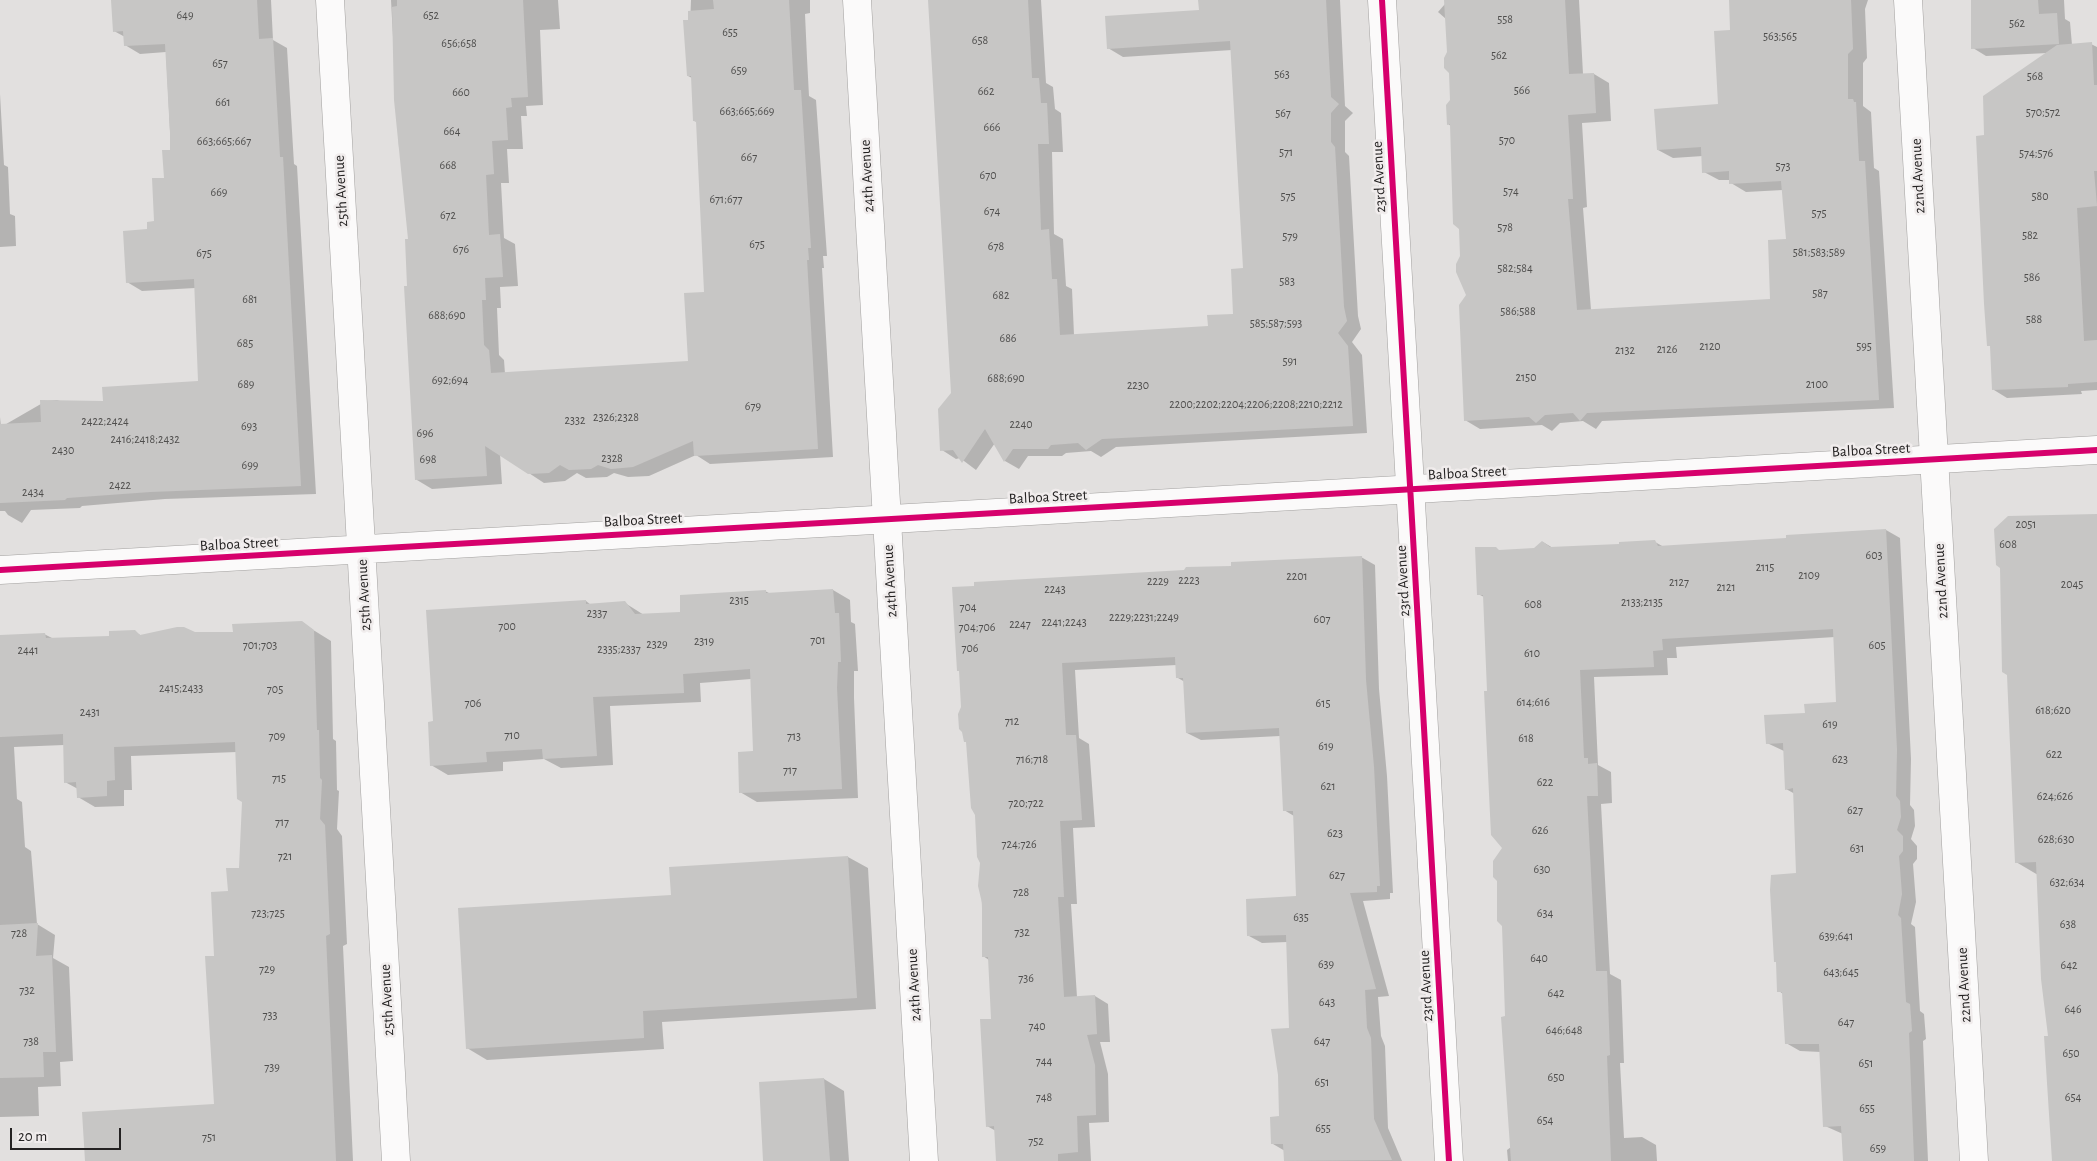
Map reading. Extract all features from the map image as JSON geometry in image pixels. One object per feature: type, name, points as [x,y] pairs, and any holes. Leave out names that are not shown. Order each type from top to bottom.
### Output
[{"type":"street","name":"25th Avenue","points":[[330,0],[396,1161]]},
{"type":"street","name":"24th Avenue","points":[[857,0],[924,1161]]},
{"type":"street","name":"23rd Avenue","points":[[1382,0],[1449,1161]]},
{"type":"street","name":"22nd Avenue","points":[[1908,0],[1974,1161]]},
{"type":"street","name":"Balboa Street","points":[[0,570],[2097,450]]},
{"type":"building","points":[[111,0],[257,0],[259,39],[273,38],[280,157],[283,157],[301,486],[150,492],[67,498],[65,500],[0,503],[0,424],[41,422],[40,400],[103,401],[102,387],[198,381],[194,279],[126,283],[123,231],[147,229],[147,222],[154,221],[152,178],[164,178],[162,150],[170,150],[170,133],[165,44],[124,46],[123,31],[113,32]]},
{"type":"building","points":[[397,0],[523,0],[528,97],[511,98],[512,107],[506,108],[508,140],[492,141],[494,174],[486,175],[489,235],[500,234],[503,277],[485,278],[486,300],[482,300],[484,345],[489,350],[491,373],[688,361],[684,293],[704,292],[696,121],[693,121],[691,76],[687,76],[683,20],[688,20],[688,11],[714,9],[713,0],[789,0],[794,90],[801,90],[811,248],[808,248],[809,260],[807,260],[818,449],[694,456],[693,441],[633,467],[611,469],[598,465],[591,469],[569,470],[560,465],[549,473],[528,474],[485,446],[487,476],[415,480],[404,286],[407,286],[405,239],[408,239],[394,100],[392,7],[397,6]]},
{"type":"building","points":[[928,0],[1028,0],[1032,78],[1039,78],[1041,103],[1047,103],[1049,144],[1038,144],[1041,230],[1049,229],[1052,279],[1057,279],[1060,335],[1208,326],[1207,315],[1233,314],[1231,269],[1243,268],[1230,41],[1107,49],[1105,16],[1199,10],[1198,0],[1326,0],[1331,97],[1339,104],[1331,113],[1331,142],[1335,147],[1344,307],[1347,321],[1338,333],[1348,346],[1353,426],[1102,439],[1086,450],[1078,443],[1051,445],[1048,449],[1013,449],[1004,462],[985,429],[962,463],[953,450],[940,451],[938,409],[951,393]]},
{"type":"building","points":[[1444,0],[1565,0],[1569,74],[1594,73],[1596,113],[1568,115],[1573,199],[1568,199],[1577,310],[1770,299],[1768,240],[1786,239],[1781,181],[1729,184],[1729,171],[1702,173],[1701,147],[1657,150],[1654,109],[1718,104],[1714,31],[1730,30],[1729,0],[1851,0],[1853,49],[1848,54],[1848,99],[1853,99],[1856,102],[1859,161],[1865,161],[1879,400],[1587,413],[1580,421],[1573,413],[1545,415],[1536,423],[1529,417],[1464,421],[1459,305],[1466,295],[1456,272],[1456,264],[1460,256],[1459,229],[1453,224],[1450,124],[1447,125],[1446,105],[1450,100],[1449,73],[1444,68],[1444,58],[1447,52]]},
{"type":"building","points":[[1971,0],[2038,0],[2039,14],[2057,13],[2059,44],[1971,49]]},
{"type":"building","points":[[2092,42],[2094,85],[2097,85],[2097,171],[2094,171],[2097,206],[2077,208],[2084,341],[2097,340],[2097,382],[2068,384],[2068,387],[1992,390],[1990,346],[1987,346],[1984,304],[1976,136],[1984,135],[1983,96],[2057,45]]},
{"type":"building","points":[[2097,514],[2097,1161],[2052,1161],[2044,1036],[2048,1036],[2041,979],[2036,862],[2015,863],[2007,675],[2002,672],[2000,568],[1996,565],[1994,529],[2008,516]]},
{"type":"building","points":[[1886,529],[1897,750],[1896,796],[1900,801],[1901,817],[1897,830],[1903,836],[1903,851],[1899,856],[1902,894],[1898,915],[1901,918],[1906,1002],[1910,1004],[1912,1031],[1909,1033],[1914,1161],[1843,1161],[1841,1126],[1823,1127],[1819,1044],[1785,1044],[1782,992],[1777,992],[1770,890],[1771,875],[1796,873],[1793,788],[1785,790],[1783,743],[1766,744],[1764,715],[1805,713],[1804,704],[1836,702],[1833,629],[1662,639],[1663,650],[1653,651],[1654,667],[1580,670],[1584,758],[1588,758],[1588,764],[1597,763],[1598,796],[1587,796],[1596,971],[1607,971],[1610,1055],[1607,1056],[1611,1161],[1511,1161],[1501,1017],[1505,1016],[1502,926],[1497,921],[1497,881],[1493,877],[1493,861],[1502,848],[1491,835],[1484,691],[1487,691],[1483,595],[1477,595],[1475,547],[1496,547],[1499,550],[1534,548],[1542,541],[1550,547],[1619,544],[1619,542],[1655,540],[1658,546],[1786,538],[1786,535]]},
{"type":"building","points":[[1362,556],[1366,680],[1374,767],[1380,886],[1377,886],[1377,892],[1350,893],[1376,989],[1365,990],[1367,1028],[1371,1038],[1374,1119],[1392,1160],[1284,1161],[1283,1144],[1271,1144],[1270,1117],[1279,1116],[1278,1075],[1271,1029],[1289,1028],[1286,935],[1247,936],[1246,899],[1296,896],[1293,811],[1283,811],[1279,728],[1186,733],[1183,678],[1176,678],[1175,657],[1062,663],[1066,735],[1076,735],[1082,820],[1060,821],[1064,897],[1058,897],[1064,997],[1095,995],[1097,1034],[1087,1035],[1095,1065],[1096,1115],[1077,1116],[1078,1152],[1058,1154],[1058,1161],[996,1161],[994,1126],[986,1127],[980,1019],[991,1019],[988,957],[982,957],[982,903],[978,886],[980,863],[977,857],[975,815],[971,808],[966,742],[964,742],[962,732],[959,729],[958,714],[961,707],[952,587],[974,586],[974,582],[1184,570],[1186,567],[1231,566],[1231,562]]},
{"type":"building","points":[[833,589],[835,613],[839,613],[841,662],[838,662],[837,688],[842,789],[739,793],[738,752],[753,751],[750,669],[683,674],[684,693],[593,697],[597,756],[543,759],[542,749],[486,752],[487,762],[430,766],[428,722],[433,721],[426,610],[586,600],[586,604],[625,601],[635,614],[680,612],[680,595],[766,590],[766,593]]},
{"type":"building","points":[[302,621],[314,630],[317,730],[319,730],[320,778],[322,780],[320,819],[325,825],[330,934],[326,936],[336,1161],[85,1161],[82,1112],[214,1104],[205,956],[214,956],[211,892],[228,891],[226,868],[239,868],[242,802],[237,799],[235,742],[114,747],[115,780],[107,781],[107,796],[77,798],[76,782],[64,783],[63,734],[0,737],[0,635],[45,633],[46,638],[109,636],[109,631],[135,630],[140,635],[177,627],[184,627],[195,632],[233,632],[232,624]]},
{"type":"building","points":[[848,856],[857,998],[643,1011],[644,1038],[466,1049],[458,908],[671,895],[669,867]]},
{"type":"building","points":[[38,923],[36,956],[52,955],[56,1052],[43,1052],[44,1077],[0,1078],[0,925]]},
{"type":"building","points":[[824,1078],[830,1161],[763,1161],[759,1082]]},
{"type":"cycle path","points":[[1382,0],[1449,1161]]},
{"type":"cycle path","points":[[0,570],[2097,450]]}]
